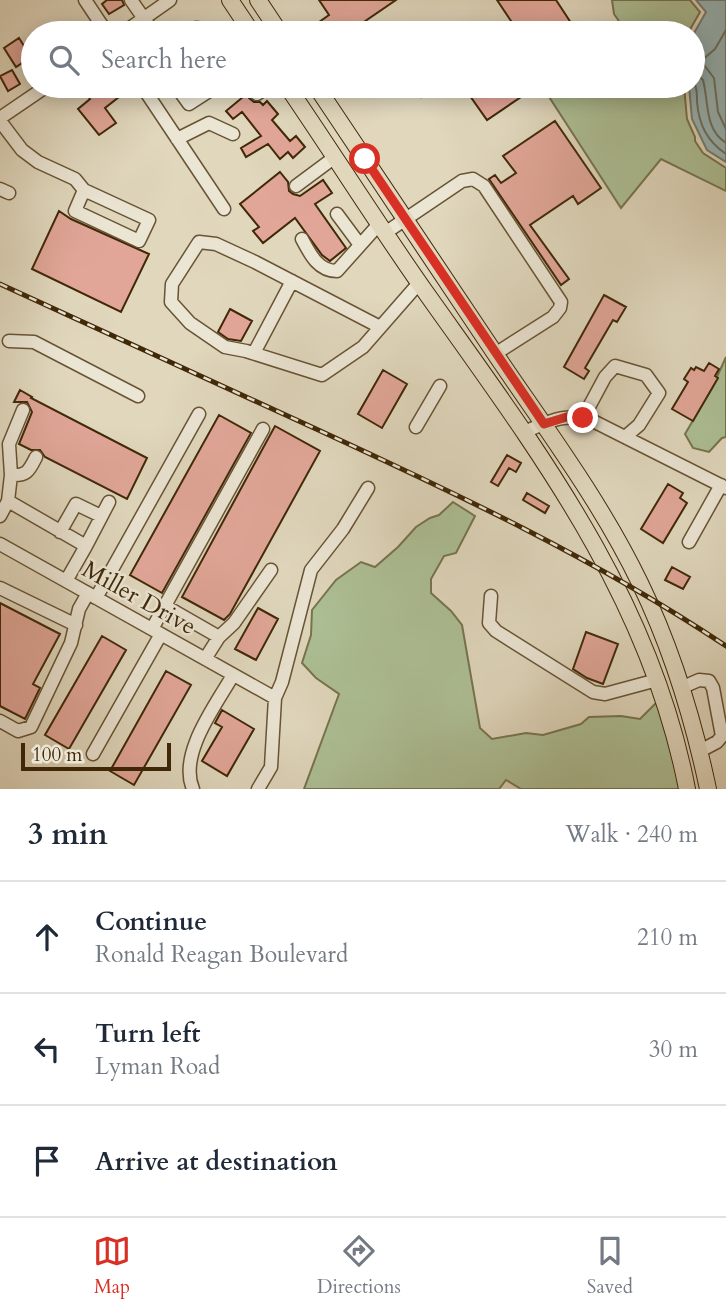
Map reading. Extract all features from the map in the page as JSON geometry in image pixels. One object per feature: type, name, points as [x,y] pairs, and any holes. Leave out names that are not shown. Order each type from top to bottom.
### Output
[{"type":"main road","points":[[230,0],[244,21]]},
{"type":"main road","points":[[258,0],[272,21]]},
{"type":"main road","points":[[295,98],[419,283],[524,432],[589,532],[637,628],[657,680],[679,747],[687,789]]},
{"type":"main road","points":[[324,98],[598,506],[640,583],[683,687],[708,789]]},
{"type":"street","points":[[85,0],[99,21]]},
{"type":"street","points":[[131,0],[146,21]]},
{"type":"street","points":[[140,21],[170,0]]},
{"type":"street","points":[[30,98],[0,119],[22,150],[38,162],[75,179],[84,190],[149,220],[139,241],[75,211],[84,190]]},
{"type":"street","points":[[150,98],[224,209]]},
{"type":"street","points":[[185,98],[189,104],[198,98]]},
{"type":"street","points":[[177,139],[209,123],[233,134]]},
{"type":"street","points":[[296,186],[335,157]]},
{"type":"street","points":[[302,239],[312,258],[332,271],[337,271],[360,245],[382,228],[405,219],[462,181],[478,181],[561,302],[557,313],[495,354]]},
{"type":"street","points":[[337,214],[360,245]]},
{"type":"street","points":[[380,327],[216,244],[199,242],[172,284],[171,302],[190,323],[225,347],[322,375],[363,347],[419,283]]},
{"type":"street","points":[[254,354],[292,281]]},
{"type":"street","points":[[3,341],[34,342],[138,396]]},
{"type":"street","points":[[583,418],[605,377],[615,366],[646,374],[659,393],[639,425],[625,437]]},
{"type":"street","points":[[416,427],[440,387]]},
{"type":"street","points":[[0,516],[8,501],[11,475],[9,444],[23,410]]},
{"type":"street","points":[[0,721],[18,731],[31,727],[71,643],[79,609],[92,596],[199,414]]},
{"type":"street","points":[[524,432],[573,415],[592,420],[723,486],[689,542]]},
{"type":"street","points":[[93,754],[157,632],[165,606],[263,429]]},
{"type":"street","points":[[11,475],[23,476],[28,473],[36,457]]},
{"type":"street","points":[[258,789],[271,767],[275,698],[282,682],[311,570],[343,529],[368,488]]},
{"type":"street","points":[[8,501],[86,546]]},
{"type":"street","points":[[66,581],[109,502]]},
{"type":"street","points":[[60,532],[76,504],[101,516]]},
{"type":"street","name":"Miller Drive","points":[[0,544],[275,698]]},
{"type":"street","points":[[205,659],[219,636],[234,623],[271,570]]},
{"type":"street","points":[[0,587],[76,625]]},
{"type":"street","points":[[491,596],[489,623],[496,631],[593,692],[605,694],[657,680]]},
{"type":"street","points":[[165,606],[219,636]]},
{"type":"street","points":[[193,789],[188,766],[193,747],[233,675]]},
{"type":"street","points":[[683,687],[699,680],[709,681],[713,688],[722,736],[718,742],[700,751]]},
{"type":"green space","points":[[612,0],[690,0],[700,12],[695,21],[619,21],[614,14]]},
{"type":"green space","points":[[550,98],[685,98],[687,119],[695,141],[703,153],[726,168],[726,191],[661,159],[621,208]]},
{"type":"green space","points":[[726,357],[726,437],[709,452],[693,448],[685,434],[712,388]]},
{"type":"green space","points":[[453,502],[475,516],[456,553],[444,556],[431,579],[431,593],[462,625],[480,728],[492,739],[526,733],[543,735],[581,724],[589,717],[621,716],[640,719],[655,704],[660,704],[682,789],[521,789],[506,780],[499,789],[304,789],[339,694],[316,678],[302,663],[311,635],[312,610],[336,580],[361,562],[375,567],[416,527],[439,515]]},
{"type":"water","points":[[696,0],[726,0],[726,162],[707,150],[692,119],[690,98],[705,98],[705,21],[701,21],[706,12]]},
{"type":"building","points":[[107,0],[122,0],[124,5],[109,14],[102,4]]},
{"type":"building","points":[[319,0],[396,0],[365,21],[320,21],[329,15]]},
{"type":"building","points":[[497,0],[556,0],[570,21],[511,21]]},
{"type":"building","points":[[19,38],[21,64],[16,67],[4,48]]},
{"type":"building","points":[[12,70],[20,84],[8,91],[0,76]]},
{"type":"building","points":[[118,98],[105,108],[116,123],[99,135],[78,109],[90,99]]},
{"type":"building","points":[[242,98],[249,98],[263,105],[267,101],[278,114],[272,120],[290,141],[296,136],[305,147],[293,158],[288,152],[280,159],[268,144],[246,157],[241,148],[261,136],[242,112],[233,119],[226,111]]},
{"type":"building","points":[[471,98],[520,98],[487,120]]},
{"type":"building","points":[[555,121],[601,188],[578,204],[573,196],[530,225],[569,279],[561,285],[489,179],[495,175],[501,183],[516,173],[503,156]]},
{"type":"building","points":[[280,172],[293,194],[300,196],[323,180],[332,193],[315,204],[346,248],[330,261],[322,255],[295,218],[263,243],[253,231],[259,227],[240,204]]},
{"type":"building","points":[[59,211],[149,254],[121,312],[32,269]]},
{"type":"building","points":[[604,295],[626,307],[617,322],[613,320],[585,368],[589,371],[584,379],[564,367]]},
{"type":"building","points":[[230,309],[252,321],[241,341],[228,339],[218,332]]},
{"type":"building","points":[[709,363],[719,369],[715,376],[718,378],[693,421],[672,409],[688,382],[684,379],[691,368],[704,371]]},
{"type":"building","points":[[383,370],[407,384],[382,428],[358,414]]},
{"type":"building","points":[[20,390],[147,458],[127,499],[45,457],[40,450],[31,450],[19,444],[32,412],[27,402],[14,402]]},
{"type":"building","points":[[219,415],[251,433],[162,593],[130,575]]},
{"type":"building","points":[[275,426],[320,451],[230,614],[224,620],[182,597]]},
{"type":"building","points":[[507,455],[521,463],[516,472],[509,468],[498,486],[491,482]]},
{"type":"building","points":[[668,484],[683,493],[680,498],[687,503],[663,543],[641,529]]},
{"type":"building","points":[[527,493],[549,506],[545,513],[523,500]]},
{"type":"building","points":[[672,567],[690,577],[683,589],[665,580]]},
{"type":"building","points":[[0,603],[60,634],[33,684],[40,688],[25,719],[0,706]]},
{"type":"building","points":[[258,608],[278,619],[256,660],[235,649]]},
{"type":"building","points":[[586,632],[618,644],[603,684],[573,669]]},
{"type":"building","points":[[102,636],[126,650],[69,749],[45,735]]},
{"type":"building","points":[[166,671],[191,685],[134,785],[110,771]]},
{"type":"building","points":[[222,710],[254,729],[227,776],[202,761],[222,727],[215,723]]},
{"type":"railway","points":[[0,284],[472,503],[626,584],[726,646]]},
{"type":"route","points":[[365,159],[544,424],[573,415],[583,418]]}]
